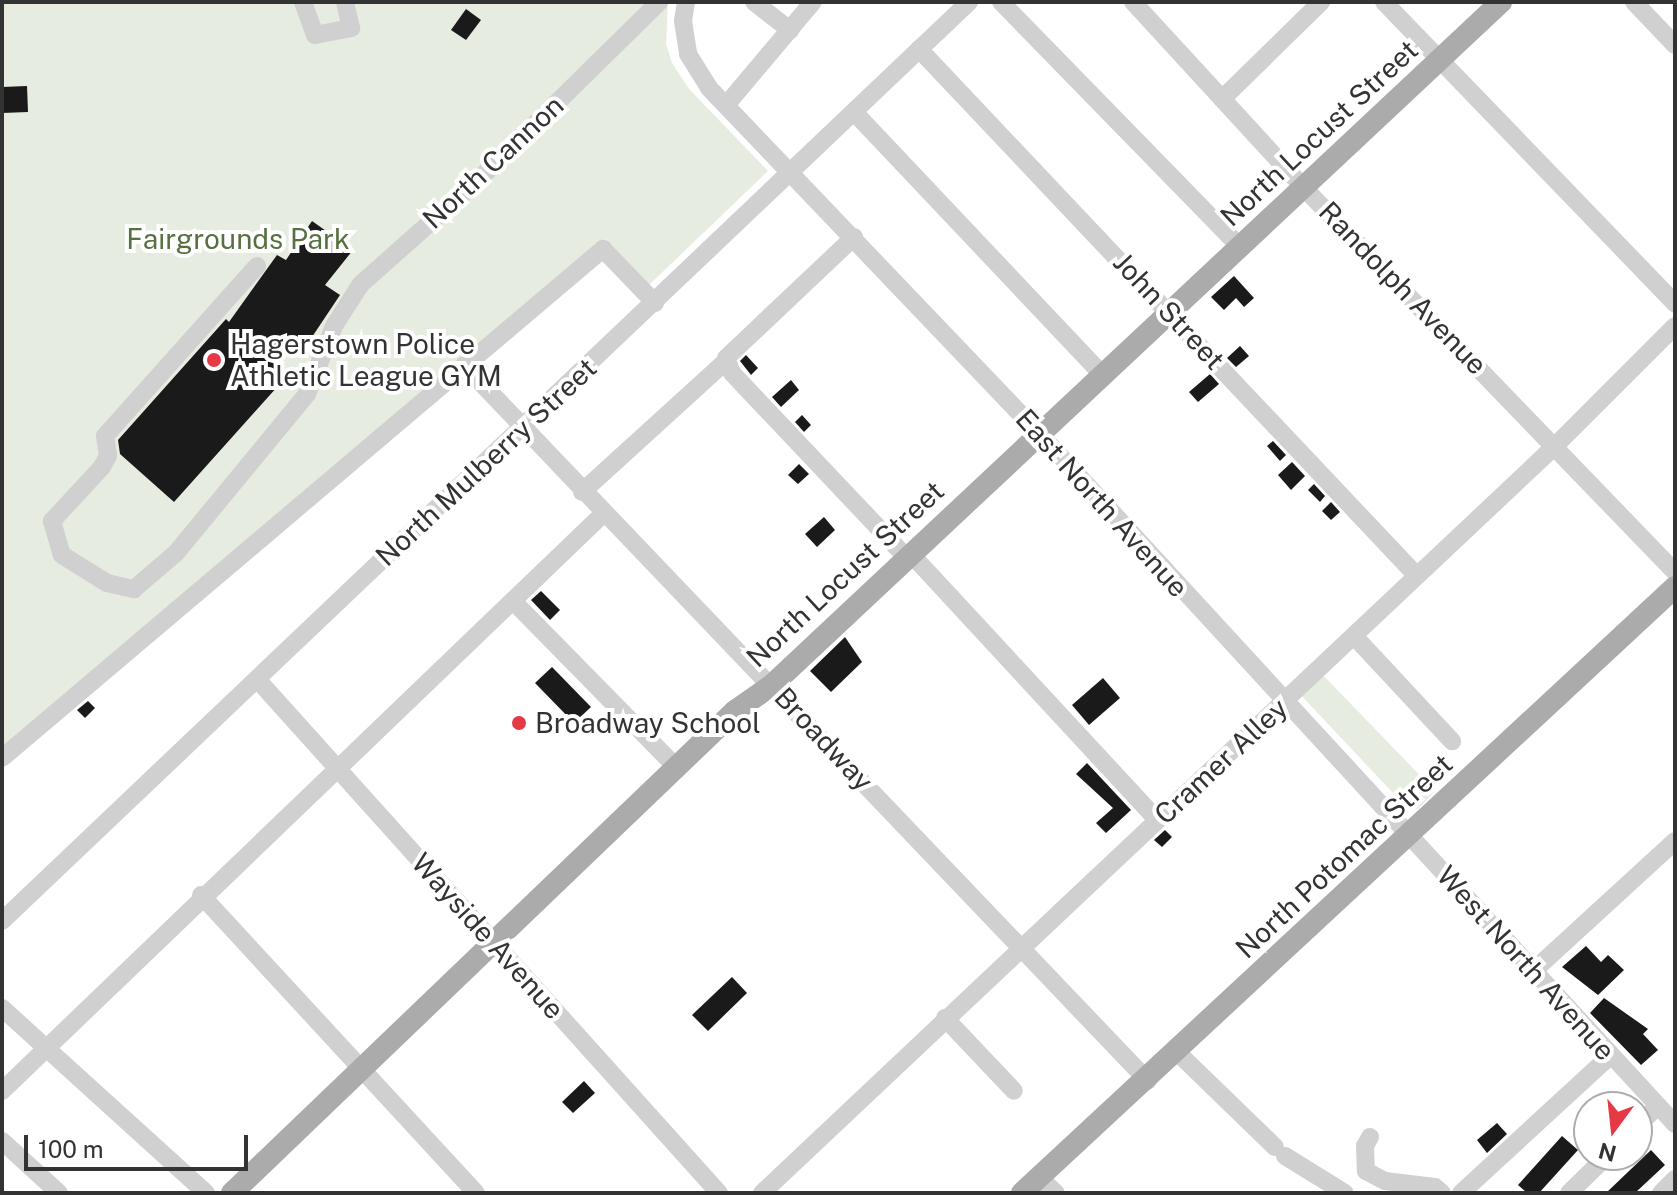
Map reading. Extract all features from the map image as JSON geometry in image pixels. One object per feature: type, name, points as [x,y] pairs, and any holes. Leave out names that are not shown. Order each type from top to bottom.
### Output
[{"type":"main road","name":"North Locust Street","points":[[232,1193],[735,711],[772,685],[1173,314],[1501,2]]},
{"type":"main road","name":"North Potomac Street","points":[[1022,1193],[1047,1184],[1148,1081],[1675,587]]},
{"type":"street","points":[[303,2],[315,35],[351,28],[345,2]]},
{"type":"street","name":"East North Avenue","points":[[686,2],[683,21],[688,54],[709,88],[1040,434],[1284,702],[1412,834]]},
{"type":"street","points":[[754,2],[790,30]]},
{"type":"street","points":[[727,104],[813,2]]},
{"type":"street","name":"North Mulberry Street","points":[[2,921],[969,2]]},
{"type":"street","points":[[1001,2],[1241,248]]},
{"type":"street","name":"Randolph Avenue","points":[[1133,2],[1304,188],[1556,445],[1675,572]]},
{"type":"street","points":[[1222,99],[1321,2]]},
{"type":"street","points":[[1384,2],[1675,303]]},
{"type":"street","points":[[1634,2],[1675,45]]},
{"type":"street","name":"North Cannon","points":[[257,266],[105,436],[108,456],[102,467],[52,521],[62,555],[107,583],[134,589],[176,553],[307,394],[334,326],[361,284],[478,180],[646,6]]},
{"type":"street","name":"John Street","points":[[919,49],[1173,314],[1416,575]]},
{"type":"street","points":[[854,112],[1104,376]]},
{"type":"street","points":[[582,492],[727,360],[854,237]]},
{"type":"street","points":[[2,758],[603,249],[655,303]]},
{"type":"street","name":"Cramer Alley","points":[[762,1193],[1556,445],[1675,326]]},
{"type":"street","points":[[727,360],[732,373],[1157,820]]},
{"type":"street","name":"Broadway","points":[[464,365],[521,429],[772,685],[1148,1081]]},
{"type":"street","points":[[2,1091],[43,1047],[201,895],[338,770],[603,514]]},
{"type":"street","points":[[513,601],[676,767]]},
{"type":"street","points":[[1354,636],[1452,741]]},
{"type":"street","name":"Wayside Avenue","points":[[257,679],[719,1193]]},
{"type":"street","name":"West North Avenue","points":[[1412,834],[1531,973],[1675,1124]]},
{"type":"street","points":[[1531,973],[1675,841]]},
{"type":"street","points":[[201,895],[363,1067],[476,1193]]},
{"type":"street","points":[[2,1008],[206,1193]]},
{"type":"street","points":[[945,1018],[1014,1091]]},
{"type":"street","points":[[1178,1053],[1280,1152],[1345,1193]]},
{"type":"street","points":[[1461,1193],[1609,1057]]},
{"type":"street","points":[[1653,1111],[1658,1106]]},
{"type":"street","points":[[1370,1137],[1365,1146],[1366,1171],[1385,1181],[1435,1187],[1442,1193]]},
{"type":"street","points":[[2,1141],[59,1193]]},
{"type":"street","points":[[1569,1193],[1592,1171]]},
{"type":"street","points":[[1661,1193],[1675,1179]]},
{"type":"green space","name":"Fairgrounds Park","points":[[2,2],[668,2],[666,44],[672,63],[689,89],[768,171],[649,285],[606,239],[2,749]]},
{"type":"green space","points":[[1319,671],[1435,791],[1418,809],[1408,809],[1298,692]]},
{"type":"building","points":[[466,9],[481,20],[466,40],[451,30]]},
{"type":"building","points":[[27,86],[28,112],[2,113],[2,87]]},
{"type":"building","points":[[312,221],[353,250],[325,285],[340,295],[304,349],[286,336],[271,361],[287,376],[174,502],[120,454],[118,440],[226,319],[229,322],[277,255],[286,260]]},
{"type":"building","points":[[1234,276],[1254,298],[1244,307],[1236,298],[1224,310],[1211,297]]},
{"type":"building","points":[[1240,346],[1249,356],[1236,367],[1227,358]]},
{"type":"building","points":[[746,355],[758,368],[751,375],[740,361]]},
{"type":"building","points":[[1210,374],[1219,384],[1198,402],[1189,392]]},
{"type":"building","points":[[791,380],[799,390],[781,407],[772,397]]},
{"type":"building","points":[[802,415],[811,425],[804,432],[795,422]]},
{"type":"building","points":[[1273,441],[1286,455],[1280,461],[1267,446]]},
{"type":"building","points":[[1292,462],[1305,476],[1291,490],[1278,475]]},
{"type":"building","points":[[799,464],[809,474],[798,484],[788,475]]},
{"type":"building","points":[[1314,484],[1325,496],[1320,502],[1308,490]]},
{"type":"building","points":[[1331,502],[1340,512],[1331,520],[1322,511]]},
{"type":"building","points":[[824,517],[835,530],[817,547],[805,534]]},
{"type":"building","points":[[541,591],[560,610],[550,620],[531,600]]},
{"type":"building","points":[[845,637],[862,662],[831,692],[810,671]]},
{"type":"building","points":[[552,667],[591,707],[574,723],[535,683]]},
{"type":"building","points":[[1103,678],[1120,698],[1089,725],[1072,705]]},
{"type":"building","points":[[88,701],[95,708],[85,718],[77,710]]},
{"type":"building","points":[[1087,763],[1131,810],[1106,833],[1096,823],[1113,808],[1076,774]]},
{"type":"building","points":[[1165,830],[1172,837],[1162,847],[1154,840]]},
{"type":"building","points":[[1586,946],[1601,962],[1608,955],[1624,970],[1598,995],[1562,967]]},
{"type":"building","points":[[732,977],[747,993],[708,1031],[692,1015]]},
{"type":"building","points":[[1604,998],[1648,1029],[1643,1034],[1658,1050],[1641,1065],[1590,1013]]},
{"type":"building","points":[[584,1081],[595,1093],[573,1113],[562,1102]]},
{"type":"building","points":[[1497,1123],[1507,1134],[1487,1153],[1477,1140]]},
{"type":"building","points":[[1562,1136],[1573,1146],[1573,1156],[1539,1193],[1527,1193],[1518,1185]]},
{"type":"building","points":[[1653,1152],[1665,1165],[1635,1193],[1606,1193],[1629,1171],[1653,1171]]},
{"type":"place","name":"Hagerstown Police Athletic League GYM","points":[[214,360]]},
{"type":"place","name":"Broadway School","points":[[519,723]]}]
